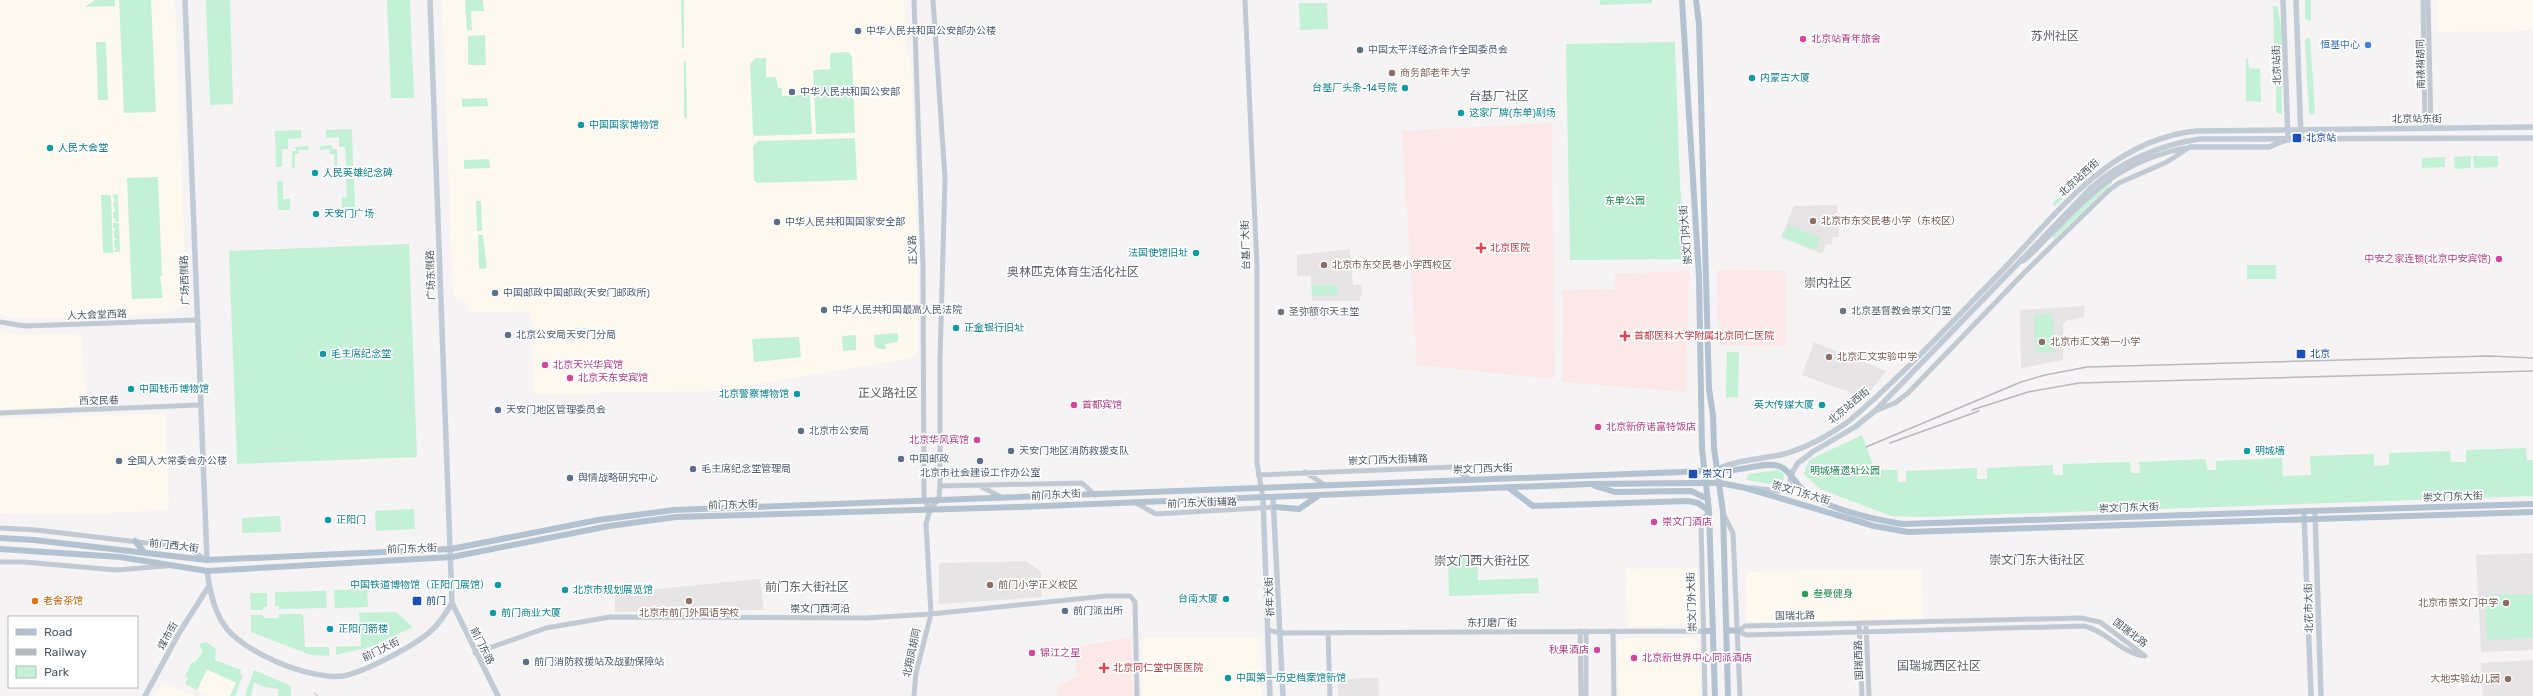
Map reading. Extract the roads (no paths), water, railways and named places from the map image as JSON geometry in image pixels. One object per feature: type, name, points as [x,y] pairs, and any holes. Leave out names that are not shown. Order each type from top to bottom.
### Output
[{"type":"main road","name":"广场西侧路","points":[[185,0],[199,405],[207,560]]},
{"type":"main road","name":"广场东侧路","points":[[430,0],[452,557],[452,603]]},
{"type":"main road","name":"崇文门内大街","points":[[1682,0],[1699,277],[1702,449],[1705,469]]},
{"type":"main road","name":"崇文门内大街","points":[[1696,0],[1699,24],[1709,390],[1717,469]]},
{"type":"main road","name":"北京站街","points":[[2283,0],[2288,140]]},
{"type":"main road","points":[[2296,0],[2301,139]]},
{"type":"main road","name":"北京站东街","points":[[2288,129],[2533,127]]},
{"type":"main road","name":"北京站西街","points":[[1717,469],[1735,462],[1780,455],[1799,449],[1833,432],[1849,421],[1999,274],[2088,181],[2130,152],[2177,133],[2288,129]]},
{"type":"main road","name":"北京站东街","points":[[2288,140],[2533,138]]},
{"type":"main road","name":"北京站西街","points":[[1792,478],[1795,467],[1802,460],[1855,427],[1876,411],[2102,178],[2142,156],[2172,145],[2200,139],[2288,140]]},
{"type":"main road","name":"北京站西街","points":[[2190,147],[2268,146],[2288,140]]},
{"type":"main road","points":[[1728,696],[1722,512],[1720,483],[1717,469],[1734,470],[1776,465],[1785,468],[1792,478]]},
{"type":"main road","name":"崇文门外大街","points":[[1705,469],[1709,511],[1715,696]]},
{"type":"main road","name":"崇文门西大街","points":[[1261,488],[1717,469]]},
{"type":"main road","name":"崇文门东大街","points":[[1746,488],[1783,491],[1788,488],[1792,478]]},
{"type":"main road","name":"崇文门东大街","points":[[1792,478],[1801,490],[1818,500],[1873,518],[1902,524],[2304,513],[2533,504]]},
{"type":"main road","name":"崇文门西大街","points":[[1263,498],[1590,484],[1707,483]]},
{"type":"main road","name":"崇文门东大街","points":[[1707,483],[1720,483],[1746,488],[1874,526],[1908,532],[2533,512]]},
{"type":"main road","points":[[1590,484],[1615,492],[1691,491],[1708,499]]},
{"type":"main road","name":"前门东大街","points":[[207,560],[451,549],[654,512],[939,499],[1261,488]]},
{"type":"main road","points":[[1509,488],[1533,506],[1688,501],[1698,502],[1709,511]]},
{"type":"main road","points":[[1275,507],[1299,509],[1319,496]]},
{"type":"main road","name":"祈年大街","points":[[1273,497],[1275,507],[1283,696]]},
{"type":"main road","name":"前门东大街","points":[[207,571],[452,557],[609,526],[676,517],[1263,498]]},
{"type":"main road","name":"祈年大街","points":[[1263,498],[1270,696]]},
{"type":"main road","name":"北花市大街","points":[[2315,512],[2321,696]]},
{"type":"main road","name":"北花市大街","points":[[2304,513],[2311,696]]},
{"type":"main road","name":"前门西大街","points":[[1,537],[207,560]]},
{"type":"main road","points":[[135,541],[145,553]]},
{"type":"main road","name":"前门西大街","points":[[0,549],[77,553],[176,565],[207,571]]},
{"type":"main road","points":[[207,560],[209,586]]},
{"type":"main road","name":"前门大街","points":[[209,586],[215,608],[225,626],[234,636],[266,656],[300,670],[321,676],[336,676],[359,670],[424,637],[435,627],[452,603]]},
{"type":"main road","name":"煤市街","points":[[144,696],[179,633],[209,586]]},
{"type":"main road","name":"前门东路","points":[[452,603],[475,653],[498,696]]},
{"type":"main road","points":[[1726,630],[1738,630]]},
{"type":"main road","points":[[1704,631],[1713,631]]},
{"type":"street","name":"正义路","points":[[914,0],[923,267],[924,500]]},
{"type":"street","points":[[924,500],[930,509],[939,499],[940,486],[945,178],[933,0]]},
{"type":"street","name":"台基厂大街","points":[[1245,0],[1257,273],[1258,474],[1263,498]]},
{"type":"street","name":"南裱褙胡同","points":[[2423,0],[2428,128]]},
{"type":"street","name":"南裱褙胡同","points":[[2428,0],[2428,128]]},
{"type":"street","points":[[1876,411],[1895,403],[1908,393],[2025,272],[2108,191],[2119,183],[2167,162],[2190,147]]},
{"type":"street","name":"北京站西街","points":[[2014,268],[2112,176],[2151,158],[2190,147]]},
{"type":"street","name":"人大会堂西路","points":[[0,322],[25,326],[196,320]]},
{"type":"street","name":"西交民巷","points":[[0,413],[199,405]]},
{"type":"street","name":"崇文门西大街辅路","points":[[1258,474],[1452,467],[1469,479]]},
{"type":"street","points":[[1304,472],[1326,485]]},
{"type":"street","points":[[940,486],[1082,483],[1095,494]]},
{"type":"street","points":[[981,486],[1002,498]]},
{"type":"street","points":[[1261,488],[1273,497]]},
{"type":"street","name":"前门东大街辅路","points":[[1133,502],[1156,514],[1275,507]]},
{"type":"street","name":"北翔凤胡同","points":[[914,696],[916,672],[931,614],[926,524],[930,509]]},
{"type":"street","name":"崇文门外大街","points":[[1705,696],[1701,523],[1709,511]]},
{"type":"street","points":[[1722,512],[1733,533],[1740,696]]},
{"type":"street","name":"前门西大街","points":[[0,528],[135,541],[189,548],[207,560]]},
{"type":"street","name":"前门西大街","points":[[0,562],[24,562],[116,570],[176,565]]},
{"type":"street","name":"崇文门西河沿","points":[[475,653],[546,628],[610,617],[866,618],[931,614],[1091,597],[1130,596],[1135,602],[1137,696]]},
{"type":"street","name":"国瑞北路","points":[[2081,618],[2100,622],[2145,656],[2135,655],[2103,634],[2084,626],[1746,635],[1738,630],[1745,626],[1859,623],[2081,618]]},
{"type":"street","name":"国瑞西路","points":[[1859,623],[1862,696]]},
{"type":"street","name":"国瑞西路","points":[[1866,623],[1869,696]]},
{"type":"street","name":"东打磨厂街","points":[[1268,630],[1280,634],[1704,631]]},
{"type":"street","points":[[1613,631],[1614,696]]},
{"type":"street","points":[[1581,696],[1583,632]]},
{"type":"street","points":[[1583,632],[1586,696]]},
{"type":"street","points":[[1328,633],[1330,696]]},
{"type":"tram line","points":[[314,693],[318,696]]},
{"type":"railway","points":[[1866,447],[2021,382],[2045,375],[2087,367],[2489,356],[2533,358]]},
{"type":"railway","points":[[1972,410],[2028,392],[2079,383],[2533,371]]},
{"type":"railway","points":[[1890,443],[1979,411]]},
{"type":"place","name":"中华人民共和国公安部办公楼","points":[[858,31]]},
{"type":"place","name":"北京站青年旅舍","points":[[1803,39]]},
{"type":"place","name":"恒基中心","points":[[2368,45]]},
{"type":"place","name":"中国太平洋经济合作全国委员会","points":[[1360,50]]},
{"type":"place","name":"商务部老年大学","points":[[1392,73]]},
{"type":"place","name":"内蒙古大厦","points":[[1752,78]]},
{"type":"place","name":"台基厂头条-14号院","points":[[1405,88]]},
{"type":"place","name":"中华人民共和国公安部","points":[[792,92]]},
{"type":"place","name":"这家厂牌(东单)剧场","points":[[1461,113]]},
{"type":"place","name":"中国国家博物馆","points":[[581,125]]},
{"type":"place","name":"北京站","points":[[2297,138]]},
{"type":"place","name":"人民大会堂","points":[[50,148]]},
{"type":"place","name":"人民英雄纪念碑","points":[[315,173]]},
{"type":"place","name":"天安门广场","points":[[316,214]]},
{"type":"place","name":"北京市东交民巷小学（东校区）","points":[[1813,221]]},
{"type":"place","name":"中华人民共和国国家安全部","points":[[777,222]]},
{"type":"place","name":"北京医院","points":[[1481,248]]},
{"type":"place","name":"法国使馆旧址","points":[[1196,253]]},
{"type":"place","name":"中安之家连锁(北京中安宾馆)","points":[[2499,259]]},
{"type":"place","name":"北京市东交民巷小学西校区","points":[[1324,265]]},
{"type":"place","name":"中国邮政中国邮政(天安门邮政所)","points":[[495,293]]},
{"type":"place","name":"中华人民共和国最高人民法院","points":[[824,310]]},
{"type":"place","name":"北京基督教会崇文门堂","points":[[1843,311]]},
{"type":"place","name":"圣弥额尔天主堂","points":[[1281,312]]},
{"type":"place","name":"正金银行旧址","points":[[956,328]]},
{"type":"place","name":"北京公安局天安门分局","points":[[508,335]]},
{"type":"place","name":"首都医科大学附属北京同仁医院","points":[[1625,336]]},
{"type":"place","name":"北京市汇文第一小学","points":[[2042,342]]},
{"type":"place","name":"毛主席纪念堂","points":[[323,354]]},
{"type":"place","name":"北京","points":[[2301,354]]},
{"type":"place","name":"北京汇文实验中学","points":[[1829,357]]},
{"type":"place","name":"北京天兴华宾馆","points":[[545,365]]},
{"type":"place","name":"北京天东安宾馆","points":[[570,378]]},
{"type":"place","name":"中国钱币博物馆","points":[[131,389]]},
{"type":"place","name":"北京警察博物馆","points":[[797,394]]},
{"type":"place","name":"首都宾馆","points":[[1074,405]]},
{"type":"place","name":"英大传媒大厦","points":[[1822,405]]},
{"type":"place","name":"天安门地区管理委员会","points":[[498,410]]},
{"type":"place","name":"北京新侨诺富特饭店","points":[[1598,427]]},
{"type":"place","name":"北京市公安局","points":[[801,431]]},
{"type":"place","name":"北京华风宾馆","points":[[977,440]]},
{"type":"place","name":"天安门地区消防救援支队","points":[[1011,451]]},
{"type":"place","name":"明城墙","points":[[2247,451]]},
{"type":"place","name":"中国邮政","points":[[901,459]]},
{"type":"place","name":"全国人大常委会办公楼","points":[[119,461]]},
{"type":"place","name":"北京市社会建设工作办公室","points":[[980,461]]},
{"type":"place","name":"毛主席纪念堂管理局","points":[[693,469]]},
{"type":"place","name":"崇文门","points":[[1693,474]]},
{"type":"place","name":"舆情战略研究中心","points":[[570,478]]},
{"type":"place","name":"正阳门","points":[[328,520]]},
{"type":"place","name":"崇文门酒店","points":[[1654,522]]},
{"type":"place","name":"中国铁道博物馆（正阳门展馆）","points":[[498,585]]},
{"type":"place","name":"前门小学正义校区","points":[[990,585]]},
{"type":"place","name":"北京市规划展览馆","points":[[565,590]]},
{"type":"place","name":"叁曼健身","points":[[1805,594]]},
{"type":"place","name":"台南大厦","points":[[1226,599]]},
{"type":"place","name":"老舍茶馆","points":[[35,601]]},
{"type":"place","name":"前门","points":[[417,601]]},
{"type":"place","name":"北京市前门外国语学校","points":[[689,601]]},
{"type":"place","name":"北京市崇文门中学","points":[[2506,603]]},
{"type":"place","name":"前门派出所","points":[[1065,611]]},
{"type":"place","name":"前门商业大厦","points":[[493,613]]},
{"type":"place","name":"正阳门箭楼","points":[[330,629]]},
{"type":"place","name":"秋果酒店","points":[[1597,650]]},
{"type":"place","name":"锦江之星","points":[[1032,653]]},
{"type":"place","name":"北京新世界中心同派酒店","points":[[1634,658]]},
{"type":"place","name":"前门消防救援站及战勤保障站","points":[[526,662]]},
{"type":"place","name":"北京同仁堂中医医院","points":[[1104,668]]},
{"type":"place","name":"中国第一历史档案馆新馆","points":[[1228,678]]},
{"type":"place","name":"大地实验幼儿园","points":[[2508,679]]},
{"type":"district","name":"苏州社区","points":[[2055,36]]},
{"type":"district","name":"台基厂社区","points":[[1499,96]]},
{"type":"district","name":"奥林匹克体育生活化社区","points":[[1073,272]]},
{"type":"district","name":"崇内社区","points":[[1828,283]]},
{"type":"district","name":"正义路社区","points":[[888,393]]},
{"type":"district","name":"崇文门东大街社区","points":[[2037,560]]},
{"type":"district","name":"崇文门西大街社区","points":[[1482,561]]},
{"type":"district","name":"前门东大街社区","points":[[807,587]]},
{"type":"district","name":"国瑞城西区社区","points":[[1939,666]]},
{"type":"park label","name":"东单公园","points":[[1625,201]]},
{"type":"park label","name":"明城墙遗址公园","points":[[1845,471]]}]
